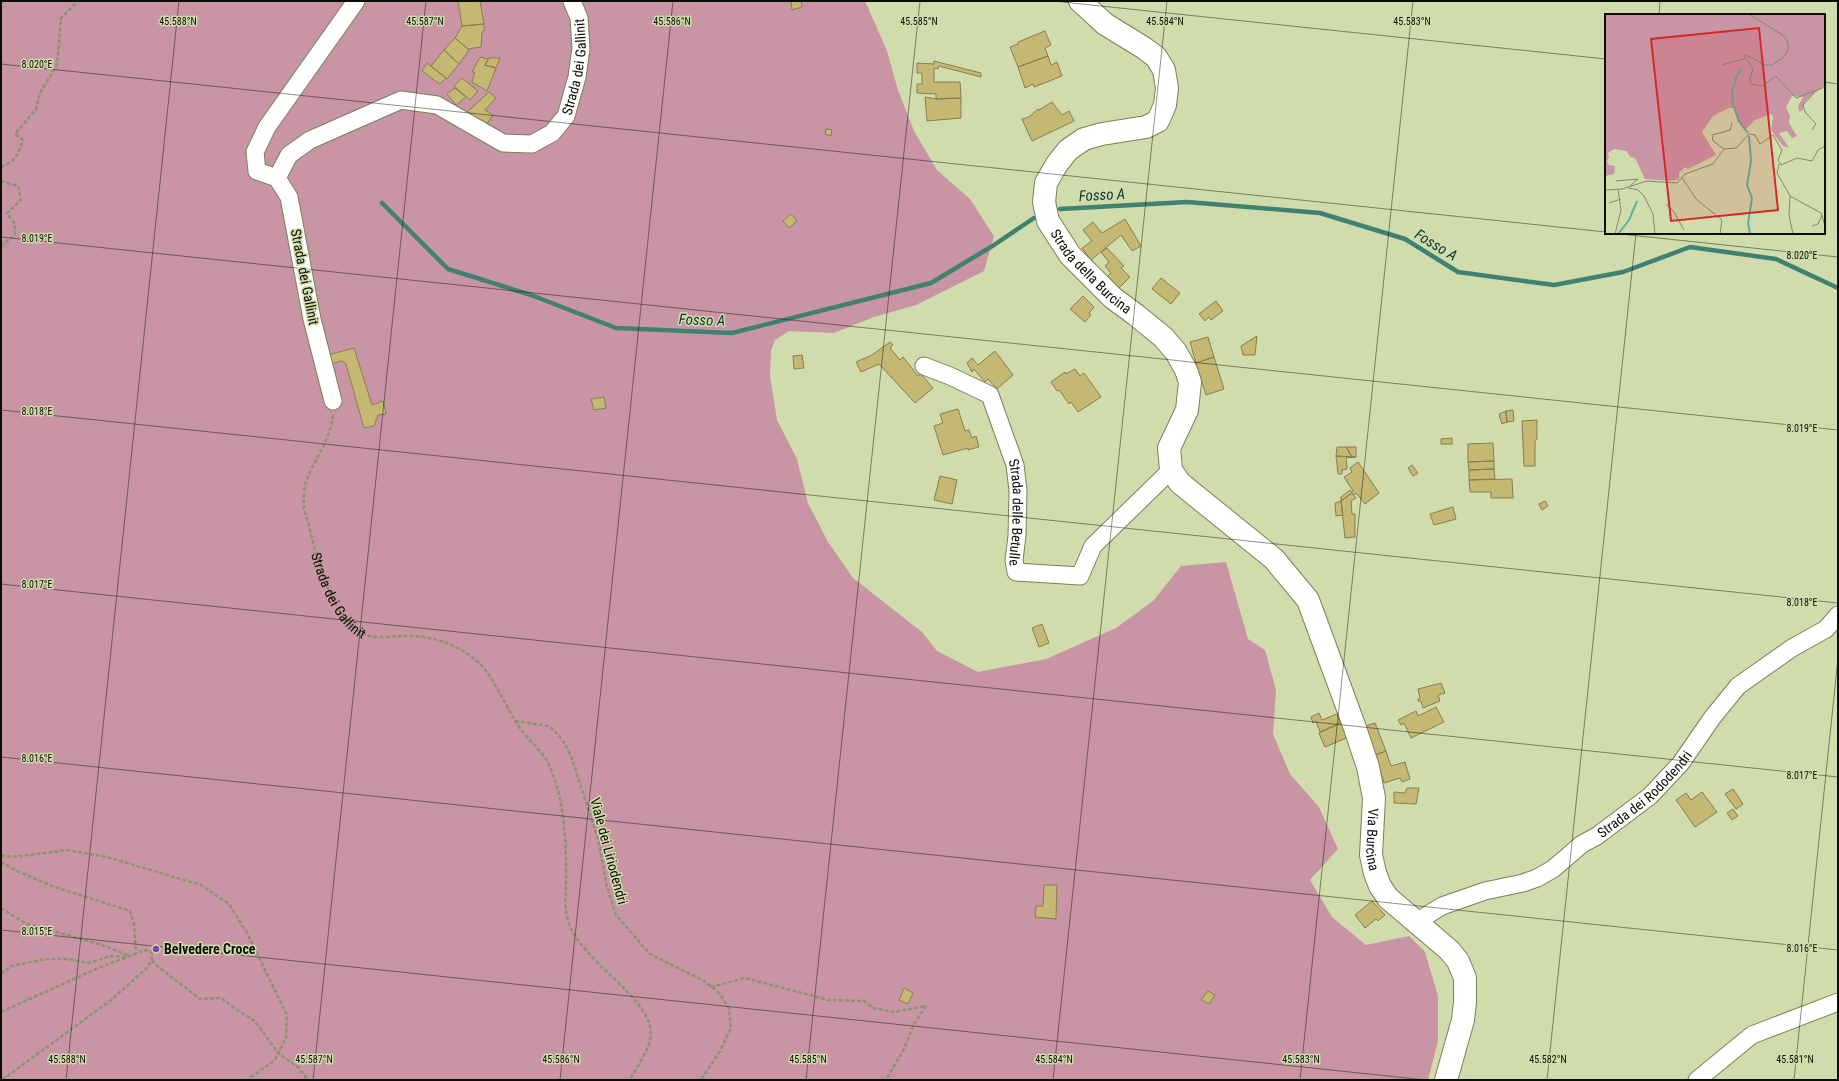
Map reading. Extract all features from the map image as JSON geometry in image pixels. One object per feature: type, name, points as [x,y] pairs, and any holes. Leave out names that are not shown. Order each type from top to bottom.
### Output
[{"type":"street","points":[[277,178],[257,170],[255,152],[267,127],[356,1]]},
{"type":"street","name":"Strada dei Gallinit","points":[[333,400],[312,319],[289,197],[277,178],[289,155],[310,140],[401,100],[436,105],[503,143],[532,144],[552,133],[566,116],[578,77],[581,48],[579,18],[572,1]]},
{"type":"street","name":"Strada della Burcina","points":[[1080,1],[1105,24],[1156,57],[1164,70],[1167,88],[1165,105],[1158,120],[1146,127],[1102,134],[1084,139],[1068,150],[1057,164],[1046,183],[1044,202],[1048,221],[1070,255],[1113,298],[1163,337],[1176,352],[1186,370],[1190,382],[1187,410],[1169,448],[1171,470]]},
{"type":"street","name":"Strada delle Betulle","points":[[924,366],[950,376],[990,395],[1015,465],[1018,490],[1017,536],[1014,560],[1016,572],[1080,576],[1093,546],[1171,470]]},
{"type":"street","name":"Via Burcina","points":[[1171,470],[1180,483],[1274,559],[1308,600],[1368,767],[1374,798],[1371,855],[1380,886],[1388,898],[1449,950],[1458,961],[1465,978],[1463,1020],[1446,1080]]},
{"type":"street","name":"Strada dei Rododendri","points":[[1419,925],[1424,917],[1442,906],[1485,891],[1523,883],[1537,878],[1554,869],[1582,844],[1597,836],[1650,796],[1681,764],[1712,718],[1738,686],[1792,648],[1826,629],[1838,615]]},
{"type":"street","points":[[1697,1080],[1752,1035],[1838,1002]]},
{"type":"path","points":[[1,167],[13,161],[19,151],[23,140],[15,134],[36,109],[40,93],[57,65],[61,18],[78,1]]},
{"type":"path","points":[[1,182],[18,186],[21,200],[7,213],[15,224],[15,235],[1,246]]},
{"type":"path","name":"Strada dei Gallinit","points":[[333,400],[333,417],[328,439],[308,476],[304,490],[304,507],[317,563],[339,610],[352,626],[366,634],[383,637],[406,636],[429,638],[456,646],[479,663],[515,721],[546,759],[555,780],[563,822],[566,871],[564,899],[568,921],[582,946],[592,958],[631,995],[647,1018],[651,1035],[646,1051],[630,1080]]},
{"type":"path","name":"Viale dei Liriodendri","points":[[515,721],[549,726],[562,739],[570,756],[598,839],[607,887],[616,915],[650,954],[704,980],[710,987],[720,994],[729,1009],[731,1028],[720,1051],[701,1080]]},
{"type":"path","points":[[1,855],[12,857],[68,850],[107,857],[201,885],[229,904],[247,933],[287,1015],[286,1038],[275,1060],[247,1080]]},
{"type":"path","points":[[1,862],[17,871],[52,886],[130,911],[134,924],[136,954]]},
{"type":"path","points":[[1,908],[25,923],[102,945],[130,957]]},
{"type":"path","points":[[1,1012],[98,968],[146,950],[152,953],[152,960],[147,968],[111,1000],[2,1080]]},
{"type":"path","points":[[1,974],[11,966],[46,959],[68,959],[88,963],[112,956],[130,957]]},
{"type":"path","points":[[152,960],[156,965],[200,999],[221,998],[255,1021],[278,1053],[299,1068],[308,1080]]},
{"type":"path","points":[[710,987],[745,978],[829,1000],[864,1001],[874,1008],[893,1012],[926,1006],[914,1024],[904,1049],[886,1080]]},
{"type":"shaded area","points":[[1,1],[865,1],[887,51],[898,90],[914,131],[937,170],[970,199],[994,236],[984,271],[916,305],[874,317],[834,333],[789,331],[775,340],[771,351],[770,376],[777,420],[797,459],[808,503],[828,542],[853,578],[922,632],[937,651],[978,672],[1046,659],[1116,628],[1153,601],[1181,566],[1226,562],[1248,639],[1265,650],[1276,690],[1273,734],[1290,774],[1319,807],[1338,849],[1310,880],[1332,917],[1366,945],[1409,936],[1425,952],[1438,996],[1438,1041],[1428,1080],[1,1080]]},
{"type":"building","points":[[458,1],[480,1],[484,24],[462,26]]},
{"type":"building","points":[[791,1],[801,1],[802,7],[792,10]]},
{"type":"building","points":[[484,24],[481,47],[468,49],[455,38],[462,26]]},
{"type":"building","points":[[1045,31],[1051,45],[1045,48],[1048,56],[1018,67],[1010,47],[1018,44],[1018,42]]},
{"type":"building","points":[[455,38],[469,50],[459,64],[444,50]]},
{"type":"building","points":[[444,50],[459,64],[447,79],[431,66]]},
{"type":"building","points":[[1048,56],[1051,65],[1057,62],[1062,76],[1034,87],[1033,84],[1025,88],[1018,67]]},
{"type":"building","points":[[480,57],[488,59],[485,65],[496,68],[487,91],[472,82],[475,72],[472,72]]},
{"type":"building","points":[[489,58],[500,58],[496,68],[485,65]]},
{"type":"building","points":[[934,61],[981,73],[981,77],[939,66],[938,69],[934,68],[934,82],[960,82],[961,98],[936,99],[936,94],[917,93],[917,84],[922,84],[922,73],[917,73],[917,63],[934,64]]},
{"type":"building","points":[[427,63],[446,78],[440,84],[422,71]]},
{"type":"building","points":[[462,78],[478,91],[470,100],[454,86]]},
{"type":"building","points":[[455,88],[466,97],[456,105],[447,94]]},
{"type":"building","points":[[489,92],[496,98],[485,110],[493,115],[486,125],[467,112]]},
{"type":"building","points":[[925,97],[936,99],[961,98],[961,118],[927,121]]},
{"type":"building","points":[[1052,102],[1062,115],[1069,111],[1074,121],[1032,141],[1022,119],[1029,117],[1038,109],[1039,110]]},
{"type":"building","points":[[826,129],[832,130],[831,136],[825,134]]},
{"type":"building","points":[[791,214],[797,221],[789,228],[783,221]]},
{"type":"building","points":[[1125,219],[1141,246],[1132,251],[1121,235],[1091,260],[1082,248],[1092,241],[1083,230],[1093,222],[1102,233]]},
{"type":"building","points":[[1107,248],[1124,266],[1121,268],[1130,277],[1117,290],[1106,278],[1111,273],[1105,266],[1109,262],[1101,252]]},
{"type":"building","points":[[1161,278],[1180,293],[1171,304],[1152,289]]},
{"type":"building","points":[[1083,296],[1094,307],[1089,313],[1091,315],[1085,322],[1070,309]]},
{"type":"building","points":[[1216,301],[1223,311],[1211,320],[1209,317],[1205,321],[1199,314]]},
{"type":"building","points":[[1257,336],[1255,355],[1243,355],[1241,346]]},
{"type":"building","points":[[1208,337],[1214,357],[1196,363],[1190,342]]},
{"type":"building","points":[[890,342],[893,345],[890,348],[900,360],[903,357],[918,376],[921,374],[933,388],[915,403],[879,364],[861,372],[856,362],[872,355]]},
{"type":"building","points":[[354,348],[372,405],[383,401],[386,414],[378,415],[374,426],[364,428],[346,364],[342,361],[330,364],[328,355]]},
{"type":"building","points":[[995,351],[1013,375],[997,389],[988,379],[985,382],[974,369],[972,372],[967,363],[972,358],[978,365]]},
{"type":"building","points":[[802,355],[804,368],[794,369],[793,356]]},
{"type":"building","points":[[1214,357],[1224,389],[1206,395],[1196,363]]},
{"type":"building","points":[[1075,369],[1080,376],[1084,373],[1101,397],[1078,412],[1071,402],[1069,404],[1059,390],[1057,391],[1051,382],[1065,372],[1066,374]]},
{"type":"building","points":[[604,397],[606,408],[594,410],[591,399]]},
{"type":"building","points":[[958,409],[965,431],[969,430],[972,438],[976,436],[979,447],[968,450],[968,448],[943,455],[934,426],[943,423],[940,414]]},
{"type":"building","points":[[1513,410],[1514,421],[1507,422],[1506,411]]},
{"type":"building","points":[[1506,411],[1507,422],[1502,424],[1499,414]]},
{"type":"building","points":[[1537,420],[1535,466],[1524,466],[1522,421]]},
{"type":"building","points":[[1452,438],[1452,444],[1441,444],[1441,439]]},
{"type":"building","points":[[1493,443],[1494,461],[1468,462],[1468,444]]},
{"type":"building","points":[[1337,447],[1346,447],[1352,457],[1336,456]]},
{"type":"building","points":[[1346,447],[1356,447],[1356,457],[1352,457]]},
{"type":"building","points":[[1336,456],[1356,457],[1346,458],[1347,469],[1342,470],[1342,474],[1338,474]]},
{"type":"building","points":[[1494,461],[1494,469],[1469,470],[1468,462]]},
{"type":"building","points":[[1358,462],[1379,493],[1365,504],[1356,493],[1354,495],[1352,493],[1341,501],[1341,497],[1350,490],[1351,492],[1353,491],[1344,477],[1352,472],[1350,468]]},
{"type":"building","points":[[1412,465],[1418,473],[1413,476],[1408,468]]},
{"type":"building","points":[[1494,469],[1495,479],[1469,480],[1469,470]]},
{"type":"building","points":[[940,476],[957,480],[952,504],[934,500]]},
{"type":"building","points":[[1512,479],[1513,498],[1491,498],[1491,492],[1470,492],[1469,480]]},
{"type":"building","points":[[1352,493],[1356,498],[1351,501],[1352,514],[1355,514],[1355,537],[1345,538],[1341,501]]},
{"type":"building","points":[[1341,501],[1343,515],[1336,516],[1335,503]]},
{"type":"building","points":[[1545,501],[1548,506],[1542,510],[1539,504]]},
{"type":"building","points":[[1453,507],[1456,519],[1434,525],[1430,514]]},
{"type":"building","points":[[1042,624],[1049,643],[1039,647],[1032,628]]},
{"type":"building","points":[[1441,683],[1445,693],[1438,695],[1440,701],[1423,708],[1421,701],[1418,701],[1420,698],[1418,689]]},
{"type":"building","points":[[1436,707],[1444,722],[1411,738],[1404,723],[1401,725],[1398,720],[1416,711],[1418,716]]},
{"type":"building","points":[[1319,713],[1322,720],[1337,714],[1340,723],[1320,732],[1316,721],[1313,723],[1311,717]]},
{"type":"building","points":[[1343,722],[1349,737],[1325,747],[1319,733]]},
{"type":"building","points":[[1375,723],[1386,751],[1375,755],[1366,726]]},
{"type":"building","points":[[1386,751],[1391,766],[1405,762],[1410,779],[1402,782],[1400,778],[1384,783],[1375,755]]},
{"type":"building","points":[[1407,788],[1419,788],[1416,804],[1394,803],[1394,792],[1405,793]]},
{"type":"building","points":[[1733,789],[1743,804],[1736,809],[1725,794]]},
{"type":"building","points":[[1702,792],[1717,812],[1695,827],[1676,800],[1686,793],[1691,800]]},
{"type":"building","points":[[1733,809],[1738,816],[1732,820],[1727,813]]},
{"type":"building","points":[[1044,885],[1057,885],[1056,919],[1035,917],[1036,906],[1043,906]]},
{"type":"building","points":[[1372,901],[1385,915],[1378,921],[1376,919],[1365,928],[1355,915]]},
{"type":"building","points":[[904,988],[913,993],[908,1004],[899,1000]]},
{"type":"building","points":[[1208,991],[1215,995],[1209,1004],[1201,1000]]},
{"type":"waterway","name":"Fosso A","points":[[1060,209],[1187,202],[1320,213],[1405,239],[1458,272],[1554,285],[1623,272],[1690,247],[1776,259],[1838,288]]},
{"type":"waterway","name":"Fosso A","points":[[382,203],[448,269],[531,295],[616,328],[732,333],[931,283],[994,245],[1034,218]]},
{"type":"place","name":"Belvedere Croce","points":[[156,949]]}]
